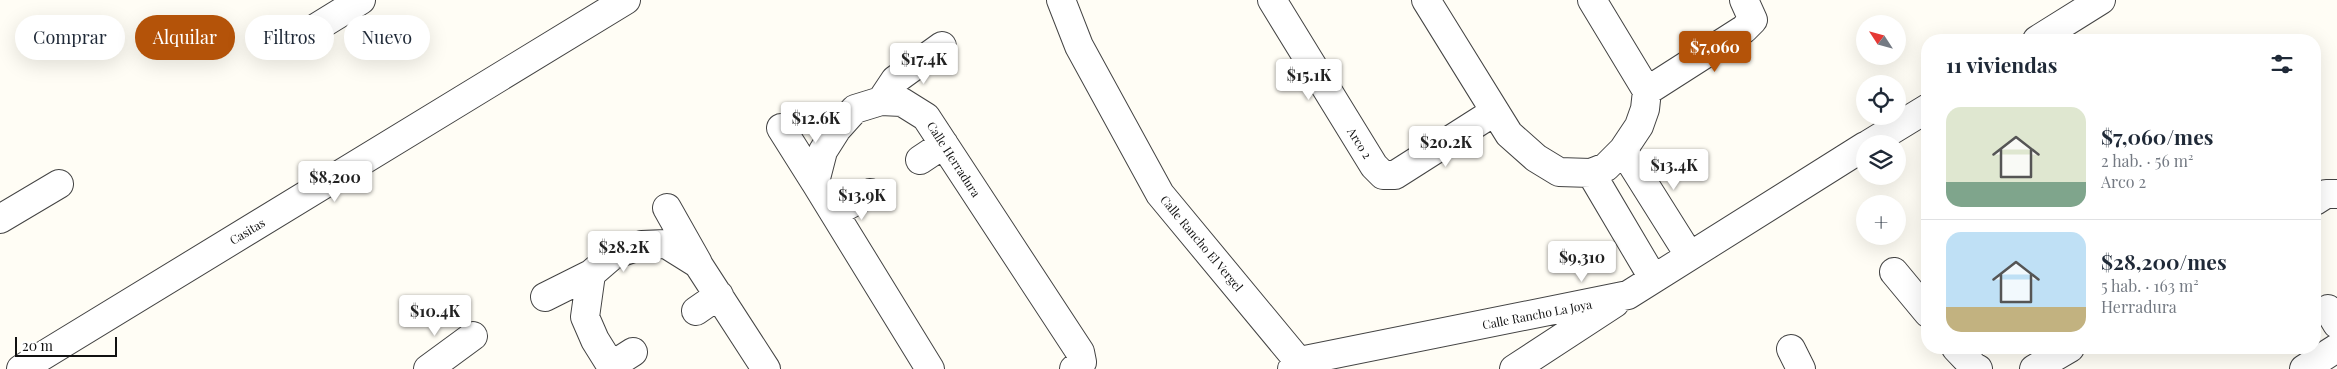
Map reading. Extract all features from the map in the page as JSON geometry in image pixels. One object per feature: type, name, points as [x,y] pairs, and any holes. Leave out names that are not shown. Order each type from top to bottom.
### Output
[{"type":"street","points":[[334,17],[361,0]]},
{"type":"street","name":"Casitas","points":[[21,369],[626,0]]},
{"type":"street","name":"Calle Rancho El Vergel","points":[[1061,0],[1079,46],[1160,194],[1299,366]]},
{"type":"street","name":"Arco 2","points":[[1272,0],[1374,166],[1383,175],[1395,175],[1494,112]]},
{"type":"street","points":[[1426,0],[1509,134],[1536,158],[1559,172],[1591,173],[1606,167],[1623,150],[1639,126],[1645,109],[1647,91],[1592,0]]},
{"type":"street","points":[[1647,91],[1744,29],[1753,20],[1744,0]]},
{"type":"street","points":[[2046,34],[2101,0]]},
{"type":"street","points":[[881,101],[895,80],[942,46]]},
{"type":"street","name":"Calle Herradura","points":[[815,182],[822,151],[837,129],[855,109],[881,101],[902,102],[926,117],[1080,352],[1082,362],[1074,369]]},
{"type":"street","points":[[1884,135],[1921,112]]},
{"type":"street","points":[[781,128],[930,369]]},
{"type":"street","points":[[920,160],[944,144]]},
{"type":"street","points":[[1623,150],[1690,255]]},
{"type":"street","name":"Calle Rancho La Joya","points":[[1299,366],[1628,295],[1856,152]]},
{"type":"street","points":[[1591,173],[1653,278]]},
{"type":"street","points":[[0,219],[59,184]]},
{"type":"street","points":[[834,213],[870,193]]},
{"type":"street","points":[[667,208],[698,264],[766,369]]},
{"type":"street","points":[[545,297],[591,274],[613,255],[642,245],[666,244],[698,264]]},
{"type":"street","points":[[1894,272],[1921,305]]},
{"type":"street","points":[[591,274],[585,317],[595,340],[619,362]]},
{"type":"street","points":[[696,311],[719,295]]},
{"type":"street","points":[[1514,369],[1628,295]]},
{"type":"street","points":[[428,369],[473,336]]},
{"type":"street","points":[[2304,369],[2337,348]]},
{"type":"street","points":[[1962,354],[1978,369]]}]
